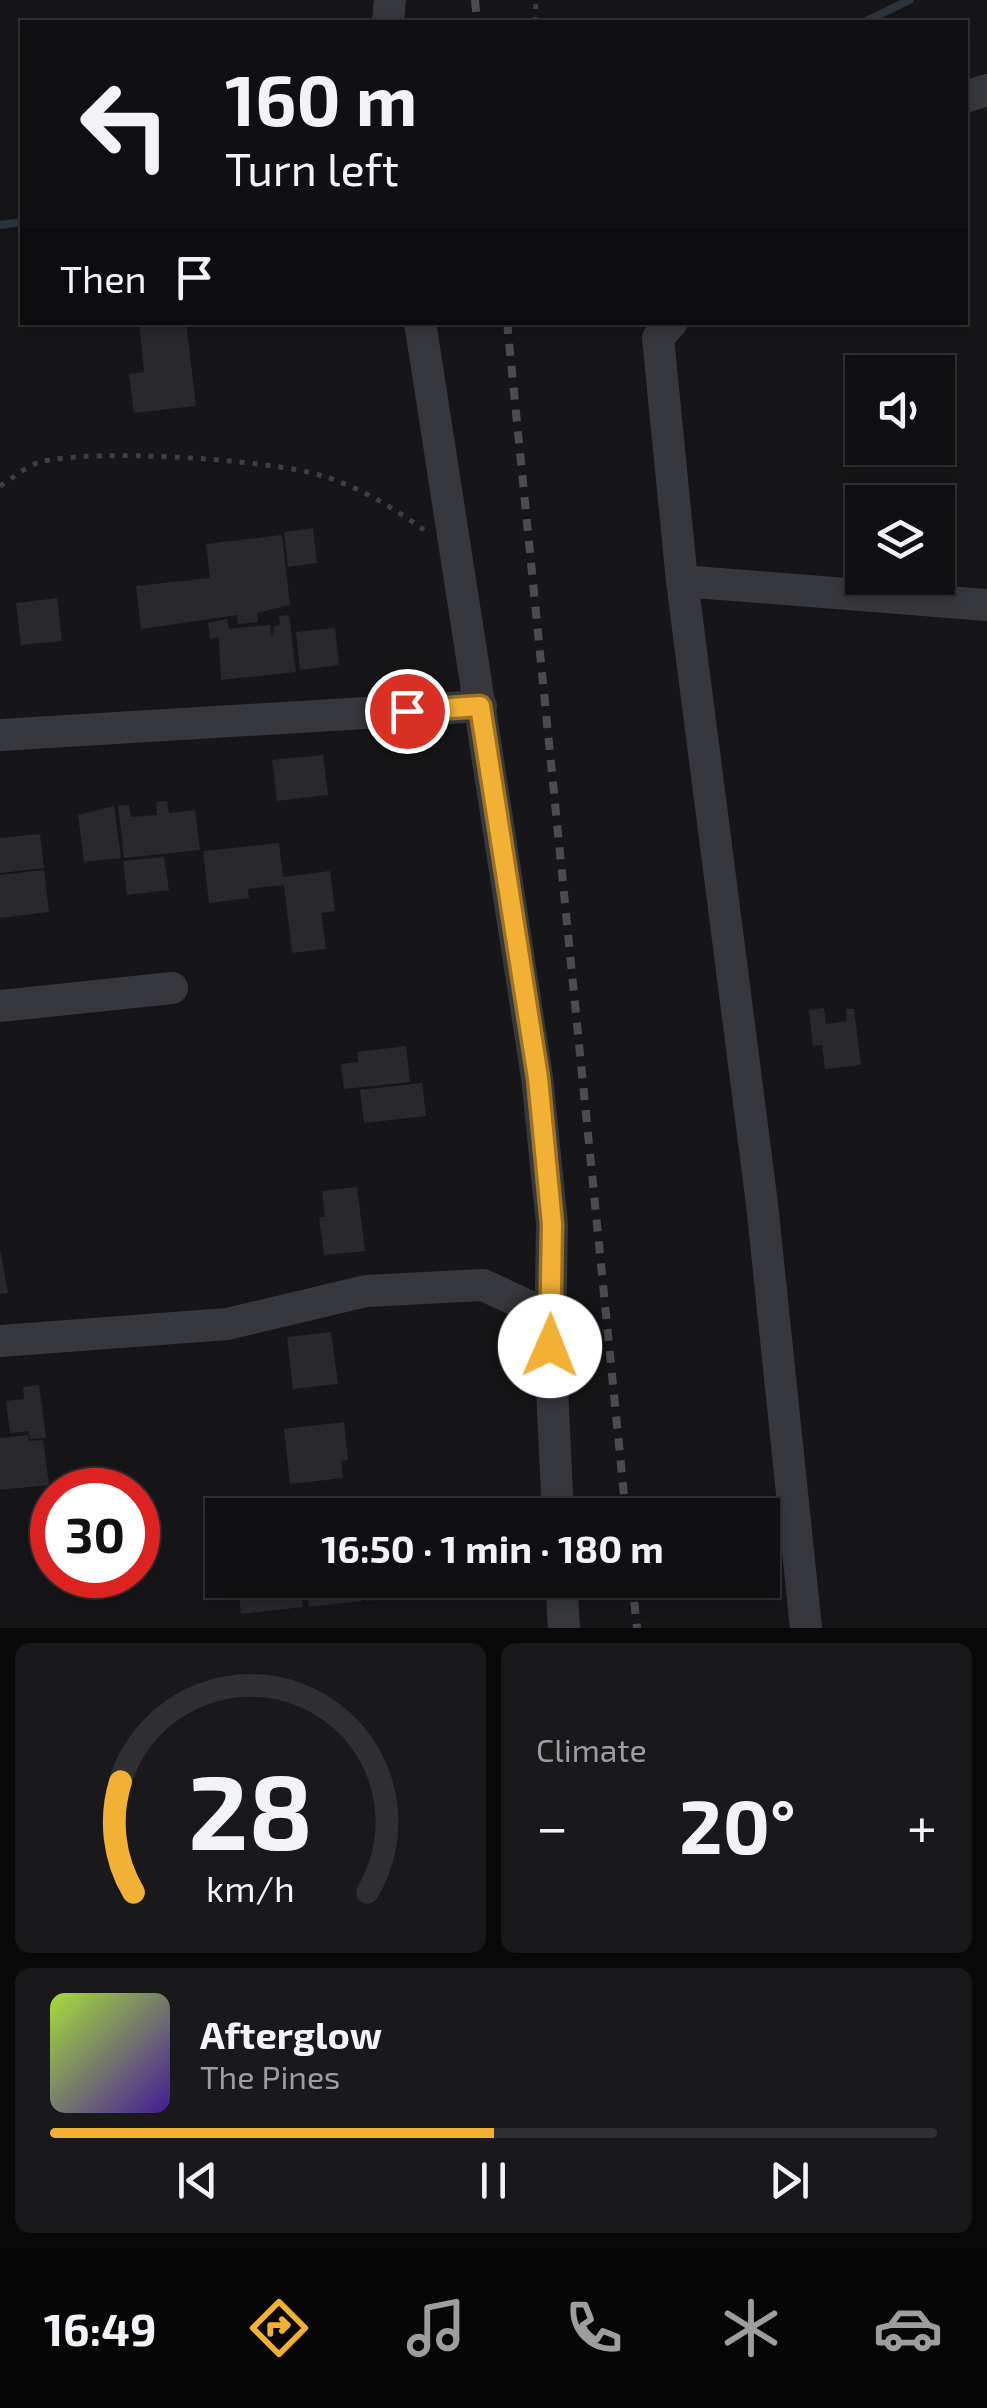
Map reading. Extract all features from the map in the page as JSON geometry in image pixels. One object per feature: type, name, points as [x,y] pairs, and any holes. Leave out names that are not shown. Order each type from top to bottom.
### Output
[{"type":"street","points":[[420,325],[538,1078],[552,1224],[550,1316],[557,1498]]},
{"type":"street","points":[[669,325],[658,338],[682,581],[762,1204],[806,1628]]},
{"type":"street","points":[[682,581],[987,605]]},
{"type":"street","points":[[0,735],[480,706]]},
{"type":"street","points":[[0,1006],[172,988]]},
{"type":"street","points":[[0,1341],[228,1324],[366,1291],[483,1284],[550,1316]]},
{"type":"street","points":[[562,1598],[564,1628]]},
{"type":"path","points":[[0,486],[38,462],[138,455],[322,475],[394,508],[457,555]]},
{"type":"building","points":[[139,325],[186,325],[196,406],[134,413],[129,374],[144,372]]},
{"type":"building","points":[[313,528],[317,563],[288,567],[284,532]]},
{"type":"building","points":[[282,535],[290,605],[257,613],[258,622],[238,624],[237,615],[141,629],[136,586],[210,578],[206,544]]},
{"type":"building","points":[[57,598],[62,641],[21,645],[16,603]]},
{"type":"building","points":[[289,615],[296,672],[221,680],[219,637],[210,639],[208,623],[227,619],[229,629],[270,625],[272,639],[274,626],[280,625],[279,616]]},
{"type":"building","points":[[335,628],[339,665],[300,670],[296,632]]},
{"type":"building","points":[[323,755],[328,795],[277,801],[272,760]]},
{"type":"building","points":[[167,801],[169,813],[195,810],[200,850],[124,858],[118,806],[129,805],[131,817],[157,815],[156,802]]},
{"type":"building","points":[[114,806],[121,858],[84,862],[78,815]]},
{"type":"building","points":[[40,834],[44,868],[0,873],[0,838]]},
{"type":"building","points":[[279,843],[283,877],[330,871],[335,911],[321,913],[326,949],[292,953],[284,885],[248,889],[249,898],[209,903],[203,851]]},
{"type":"building","points":[[164,857],[169,890],[127,895],[123,861]]},
{"type":"building","points":[[44,870],[49,912],[0,918],[0,875]]},
{"type":"building","points":[[824,1008],[826,1024],[847,1021],[846,1009],[854,1009],[861,1065],[825,1069],[822,1045],[813,1046],[809,1010]]},
{"type":"building","points":[[406,1046],[410,1082],[344,1089],[341,1064],[358,1062],[357,1052]]},
{"type":"building","points":[[422,1083],[426,1116],[364,1123],[360,1090]]},
{"type":"building","points":[[357,1187],[365,1251],[324,1255],[319,1217],[325,1217],[322,1191]]},
{"type":"building","points":[[0,1249],[8,1293],[0,1294]]},
{"type":"building","points":[[331,1332],[338,1384],[293,1389],[287,1337]]},
{"type":"building","points":[[39,1385],[46,1438],[30,1439],[29,1431],[10,1433],[6,1401],[24,1399],[23,1387]]},
{"type":"building","points":[[344,1422],[348,1460],[341,1461],[343,1478],[290,1484],[284,1429]]},
{"type":"building","points":[[28,1435],[29,1441],[43,1440],[47,1468],[30,1468],[30,1487],[0,1490],[0,1438]]},
{"type":"building","points":[[239,1598],[302,1598],[303,1607],[241,1614]]},
{"type":"building","points":[[308,1598],[361,1598],[361,1601],[309,1607]]},
{"type":"waterway","points":[[868,20],[910,0]]},
{"type":"waterway","points":[[0,225],[20,222]]},
{"type":"railway","points":[[475,0],[477,20]]},
{"type":"railway","points":[[507,325],[624,1498]]},
{"type":"railway","points":[[634,1598],[637,1628]]},
{"type":"route","points":[[407,711],[480,706],[538,1078],[552,1224],[550,1346]]}]
